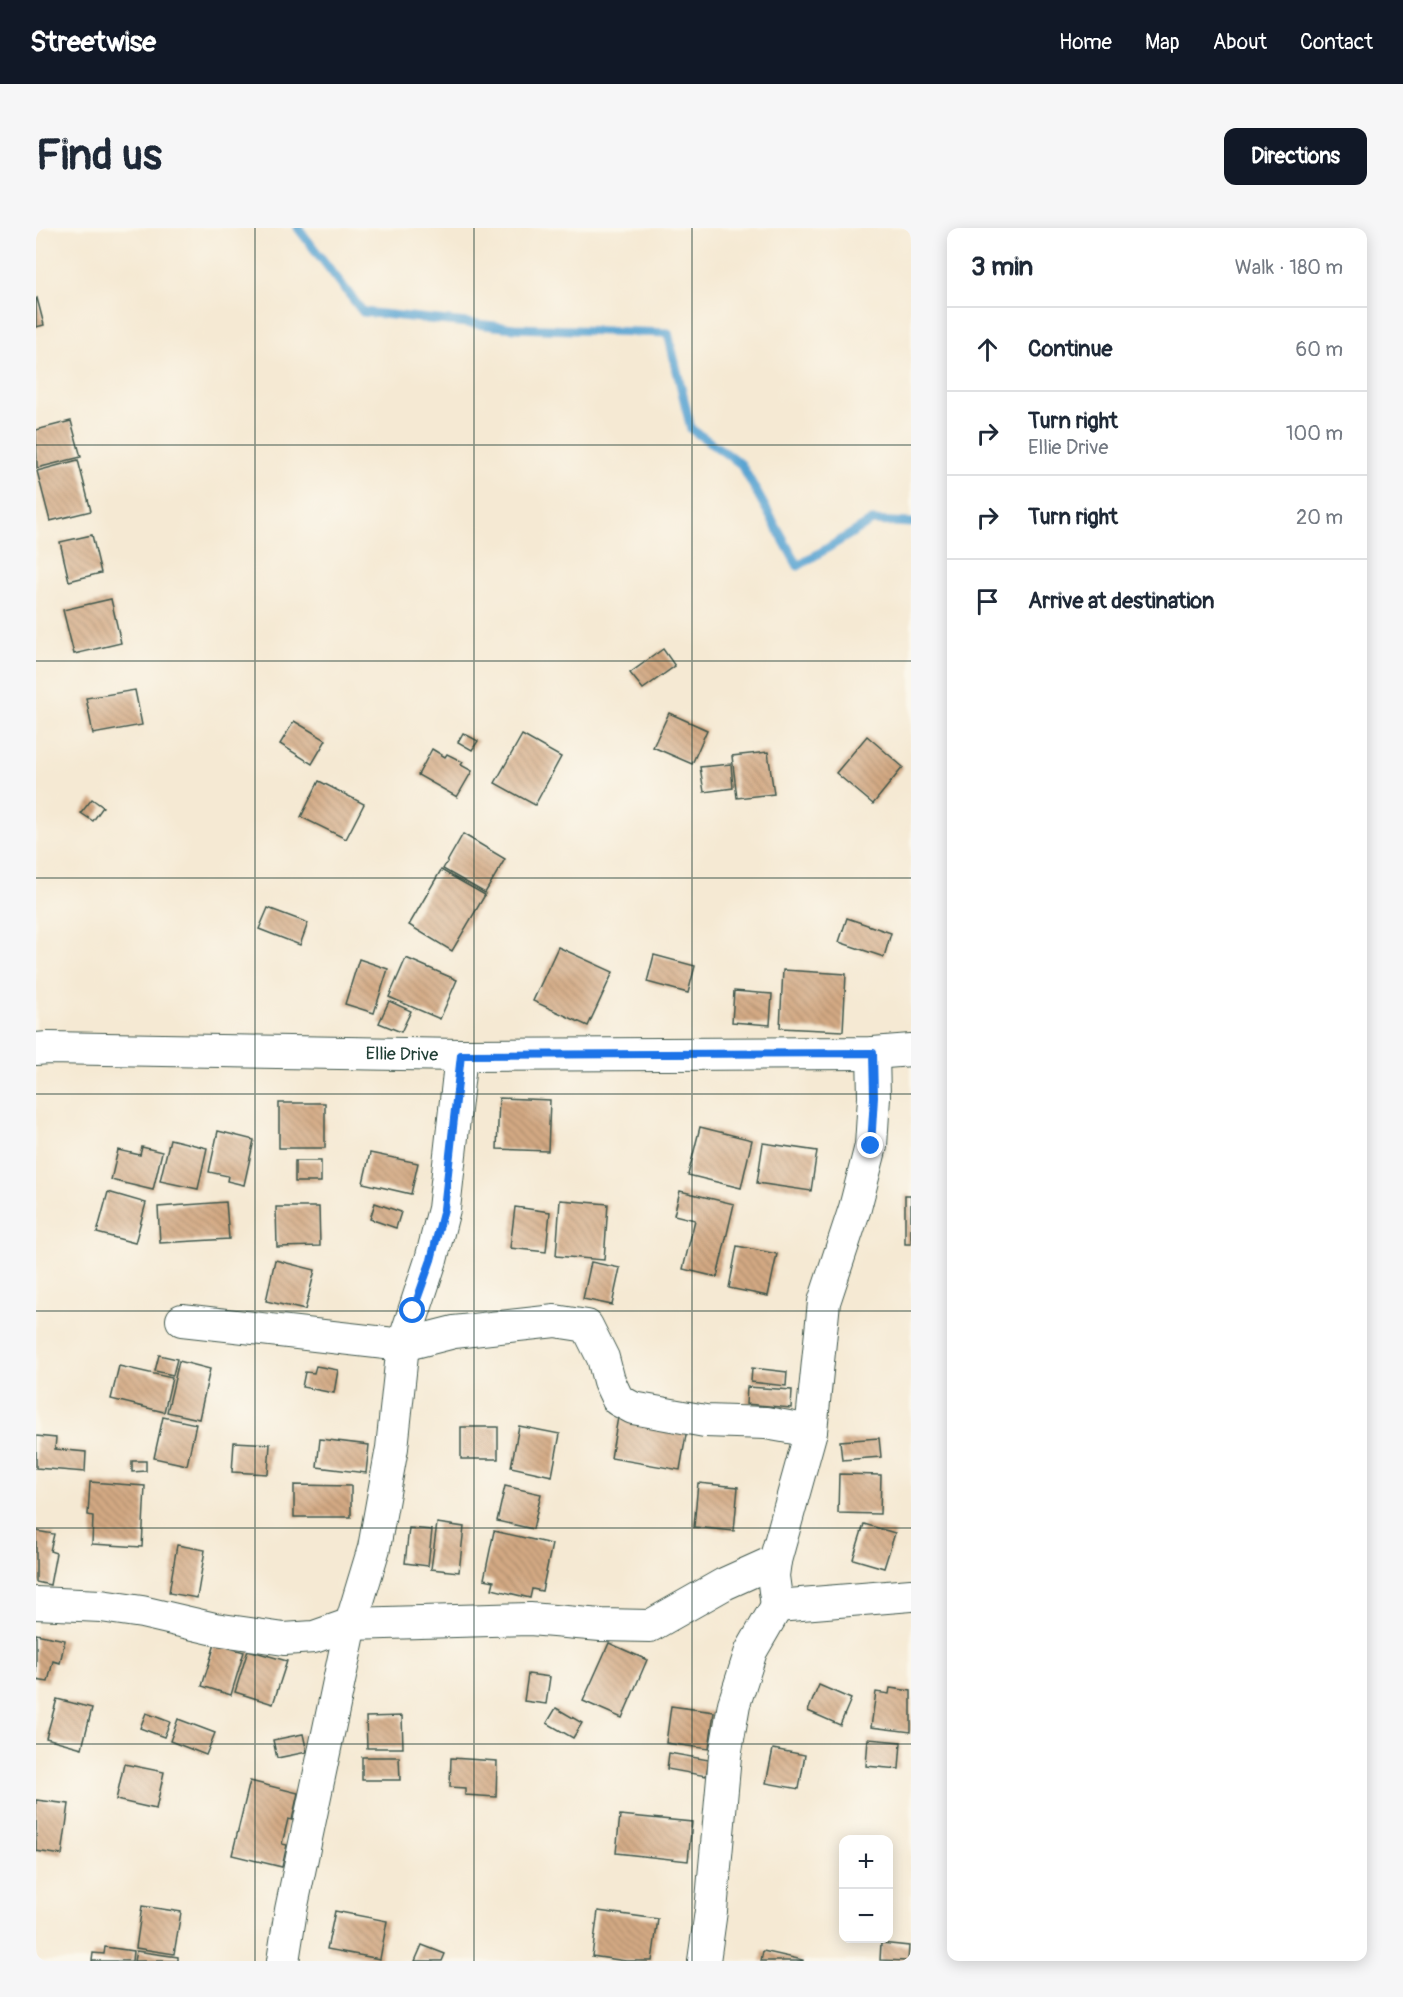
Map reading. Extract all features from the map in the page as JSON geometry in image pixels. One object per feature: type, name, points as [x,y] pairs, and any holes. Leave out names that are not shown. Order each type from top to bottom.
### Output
[{"type":"street","name":"Ellie Drive","points":[[36,1049],[461,1055],[873,1053],[911,1050]]},
{"type":"street","points":[[704,1961],[711,1911],[725,1756],[734,1704],[751,1651],[777,1606],[773,1576],[775,1561],[782,1528],[811,1431],[824,1302],[855,1208],[871,1146],[874,1097],[873,1053]]},
{"type":"street","points":[[283,1961],[293,1898],[351,1624],[374,1548],[392,1448],[403,1345],[431,1260],[444,1209],[461,1055]]},
{"type":"street","points":[[182,1320],[403,1345],[454,1332],[555,1321],[587,1326],[603,1358],[609,1381],[618,1400],[633,1408],[705,1421],[766,1423],[811,1431]]},
{"type":"street","points":[[36,1603],[101,1606],[142,1612],[215,1629],[284,1639],[314,1637],[351,1624],[530,1619],[601,1625],[650,1626],[724,1584],[775,1561]]},
{"type":"street","points":[[777,1606],[911,1595]]},
{"type":"building","points":[[36,299],[44,325],[36,327]]},
{"type":"building","points":[[71,421],[81,457],[37,468],[36,430]]},
{"type":"building","points":[[78,460],[91,511],[50,521],[37,471]]},
{"type":"building","points":[[92,535],[101,573],[69,581],[60,542]]},
{"type":"building","points":[[111,599],[121,643],[74,654],[63,610]]},
{"type":"building","points":[[663,649],[675,666],[643,689],[630,673]]},
{"type":"building","points":[[135,690],[142,725],[93,734],[86,698]]},
{"type":"building","points":[[669,713],[707,730],[692,764],[653,747]]},
{"type":"building","points":[[294,721],[326,740],[312,764],[280,744]]},
{"type":"building","points":[[463,733],[478,741],[472,750],[458,742]]},
{"type":"building","points":[[522,735],[561,757],[535,805],[495,783]]},
{"type":"building","points":[[867,736],[903,767],[873,804],[836,773]]},
{"type":"building","points":[[432,749],[445,757],[447,754],[463,762],[461,765],[472,771],[457,797],[418,775]]},
{"type":"building","points":[[768,752],[774,794],[737,798],[732,756]]},
{"type":"building","points":[[731,764],[733,788],[704,792],[700,767]]},
{"type":"building","points":[[319,781],[364,804],[346,839],[301,817]]},
{"type":"building","points":[[92,799],[103,807],[93,821],[81,813]]},
{"type":"building","points":[[463,834],[505,859],[485,893],[443,869]]},
{"type":"building","points":[[441,870],[485,895],[452,951],[409,925]]},
{"type":"building","points":[[268,908],[308,923],[300,945],[259,929]]},
{"type":"building","points":[[847,918],[891,933],[884,957],[839,942]]},
{"type":"building","points":[[558,947],[613,972],[588,1026],[533,1001]]},
{"type":"building","points":[[654,955],[695,966],[688,993],[647,982]]},
{"type":"building","points":[[406,958],[457,980],[440,1019],[389,997]]},
{"type":"building","points":[[359,959],[388,969],[374,1013],[345,1004]]},
{"type":"building","points":[[783,970],[846,974],[843,1031],[780,1028]]},
{"type":"building","points":[[734,991],[772,994],[770,1025],[732,1022]]},
{"type":"building","points":[[389,1001],[411,1011],[401,1032],[379,1023]]},
{"type":"building","points":[[499,1098],[550,1100],[548,1151],[497,1149]]},
{"type":"building","points":[[279,1103],[325,1103],[325,1148],[279,1148]]},
{"type":"building","points":[[700,1127],[752,1140],[741,1188],[688,1175]]},
{"type":"building","points":[[218,1131],[254,1140],[244,1185],[227,1181],[228,1176],[209,1172]]},
{"type":"building","points":[[170,1139],[207,1148],[198,1189],[160,1181]]},
{"type":"building","points":[[763,1143],[817,1151],[811,1191],[757,1183]]},
{"type":"building","points":[[142,1147],[162,1152],[153,1190],[111,1180],[118,1150],[140,1155]]},
{"type":"building","points":[[370,1153],[418,1163],[411,1194],[363,1183]]},
{"type":"building","points":[[295,1161],[321,1161],[321,1182],[295,1182]]},
{"type":"building","points":[[680,1191],[734,1204],[717,1277],[683,1269],[695,1220],[674,1215]]},
{"type":"building","points":[[108,1192],[146,1203],[135,1243],[97,1233]]},
{"type":"building","points":[[905,1195],[911,1195],[911,1244],[905,1244]]},
{"type":"building","points":[[560,1200],[608,1204],[604,1260],[556,1256]]},
{"type":"building","points":[[226,1202],[229,1239],[160,1243],[158,1207]]},
{"type":"building","points":[[375,1203],[401,1212],[396,1228],[370,1219]]},
{"type":"building","points":[[276,1207],[319,1207],[320,1246],[277,1247]]},
{"type":"building","points":[[515,1207],[550,1212],[546,1252],[510,1248]]},
{"type":"building","points":[[737,1246],[777,1254],[768,1296],[729,1288]]},
{"type":"building","points":[[275,1260],[315,1270],[305,1310],[266,1301]]},
{"type":"building","points":[[591,1262],[620,1268],[612,1305],[583,1299]]},
{"type":"building","points":[[159,1355],[177,1359],[173,1375],[155,1371]]},
{"type":"building","points":[[179,1361],[210,1369],[199,1419],[167,1412]]},
{"type":"building","points":[[119,1366],[172,1378],[164,1412],[111,1399]]},
{"type":"building","points":[[316,1366],[338,1370],[334,1393],[302,1387],[305,1372],[314,1373]]},
{"type":"building","points":[[752,1368],[787,1372],[786,1386],[751,1382]]},
{"type":"building","points":[[747,1387],[792,1390],[791,1408],[746,1404]]},
{"type":"building","points":[[163,1417],[196,1424],[187,1465],[154,1458]]},
{"type":"building","points":[[618,1417],[687,1429],[680,1470],[611,1458]]},
{"type":"building","points":[[519,1426],[560,1434],[552,1476],[511,1467]]},
{"type":"building","points":[[461,1427],[498,1427],[498,1459],[461,1459]]},
{"type":"building","points":[[36,1436],[56,1438],[55,1449],[86,1452],[85,1472],[36,1468]]},
{"type":"building","points":[[879,1438],[881,1457],[842,1460],[840,1441]]},
{"type":"building","points":[[320,1439],[369,1445],[366,1473],[317,1467]]},
{"type":"building","points":[[234,1442],[270,1444],[268,1474],[232,1472]]},
{"type":"building","points":[[132,1461],[146,1461],[146,1471],[132,1472]]},
{"type":"building","points":[[839,1474],[881,1475],[880,1514],[838,1513]]},
{"type":"building","points":[[90,1482],[145,1486],[142,1547],[92,1544],[93,1516],[88,1515]]},
{"type":"building","points":[[698,1483],[738,1487],[734,1531],[694,1527]]},
{"type":"building","points":[[294,1485],[351,1486],[351,1517],[294,1517]]},
{"type":"building","points":[[505,1486],[541,1494],[533,1529],[497,1521]]},
{"type":"building","points":[[437,1523],[464,1527],[459,1572],[431,1569]]},
{"type":"building","points":[[864,1524],[895,1533],[884,1568],[853,1559]]},
{"type":"building","points":[[409,1528],[432,1530],[428,1566],[405,1563]]},
{"type":"building","points":[[36,1531],[54,1534],[50,1551],[56,1553],[50,1585],[36,1582]]},
{"type":"building","points":[[494,1531],[552,1544],[542,1591],[532,1589],[530,1598],[492,1589],[494,1581],[484,1579]]},
{"type":"building","points":[[177,1545],[205,1550],[197,1598],[169,1593]]},
{"type":"building","points":[[36,1634],[65,1640],[60,1663],[53,1661],[48,1682],[36,1680]]},
{"type":"building","points":[[609,1643],[647,1660],[622,1718],[583,1701]]},
{"type":"building","points":[[215,1644],[244,1652],[231,1695],[202,1686]]},
{"type":"building","points":[[248,1650],[287,1661],[273,1704],[235,1692]]},
{"type":"building","points":[[528,1674],[550,1677],[546,1704],[524,1701]]},
{"type":"building","points":[[819,1685],[851,1699],[840,1725],[808,1711]]},
{"type":"building","points":[[890,1688],[911,1691],[911,1732],[871,1727],[876,1692],[889,1694]]},
{"type":"building","points":[[57,1699],[92,1708],[82,1748],[46,1738]]},
{"type":"building","points":[[671,1706],[714,1712],[709,1749],[666,1743]]},
{"type":"building","points":[[556,1708],[582,1723],[573,1738],[547,1723]]},
{"type":"building","points":[[146,1713],[170,1722],[164,1737],[140,1728]]},
{"type":"building","points":[[402,1716],[403,1748],[367,1748],[366,1717]]},
{"type":"building","points":[[178,1719],[215,1733],[206,1755],[170,1741]]},
{"type":"building","points":[[303,1734],[307,1752],[277,1758],[273,1740]]},
{"type":"building","points":[[868,1739],[901,1742],[899,1769],[866,1766]]},
{"type":"building","points":[[773,1749],[805,1755],[799,1789],[766,1783]]},
{"type":"building","points":[[669,1753],[709,1760],[706,1776],[667,1769]]},
{"type":"building","points":[[362,1757],[399,1757],[400,1780],[362,1780]]},
{"type":"building","points":[[451,1758],[497,1761],[496,1797],[465,1795],[465,1788],[450,1787]]},
{"type":"building","points":[[124,1764],[164,1772],[156,1809],[116,1800]]},
{"type":"building","points":[[250,1781],[298,1793],[292,1820],[288,1819],[282,1844],[287,1845],[282,1867],[232,1855]]},
{"type":"building","points":[[36,1800],[69,1804],[62,1855],[36,1851]]},
{"type":"building","points":[[620,1815],[692,1822],[688,1861],[616,1853]]},
{"type":"building","points":[[142,1906],[181,1912],[174,1954],[136,1948]]},
{"type":"building","points":[[335,1911],[387,1921],[380,1959],[327,1949]]},
{"type":"building","points":[[598,1911],[658,1919],[652,1961],[626,1961],[592,1956]]},
{"type":"building","points":[[881,1943],[909,1946],[908,1961],[880,1960]]},
{"type":"building","points":[[422,1945],[445,1954],[442,1961],[415,1961]]},
{"type":"building","points":[[105,1947],[133,1951],[132,1961],[92,1961],[93,1953],[104,1954]]},
{"type":"building","points":[[136,1951],[178,1957],[178,1961],[134,1961]]},
{"type":"building","points":[[763,1951],[803,1960],[803,1961],[761,1961]]},
{"type":"waterway","points":[[298,228],[363,312],[514,328],[668,333],[691,429],[741,464],[798,566],[872,521],[911,523]]},
{"type":"route","points":[[413,1311],[431,1260],[444,1209],[461,1055],[873,1053],[874,1097],[871,1146]]}]
